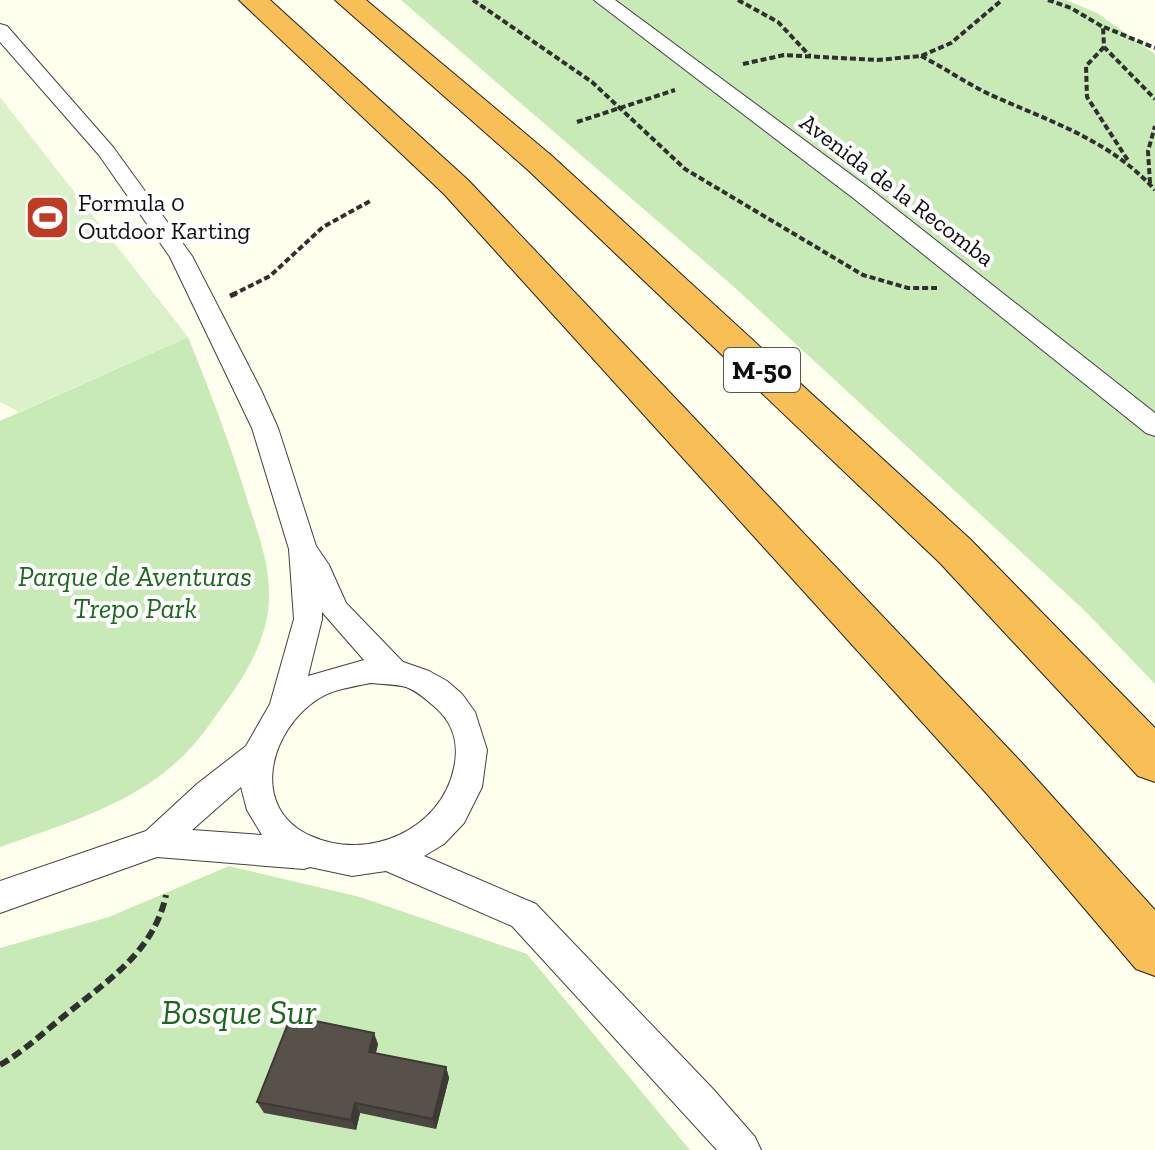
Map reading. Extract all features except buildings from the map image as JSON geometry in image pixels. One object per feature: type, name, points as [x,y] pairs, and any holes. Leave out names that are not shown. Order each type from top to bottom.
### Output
[{"type":"highway","points":[[253,0],[456,187],[1005,779],[1155,950]]},
{"type":"highway","name":"M-50","points":[[349,0],[540,163],[943,540],[1155,761]]},
{"type":"street","name":"Avenida de la Recomba","points":[[603,0],[978,284],[1155,427]]},
{"type":"street","points":[[0,30],[106,151],[181,256],[255,403],[303,549],[308,619],[284,709]]},
{"type":"street","points":[[303,549],[319,573],[335,610],[396,674]]},
{"type":"street","points":[[157,842],[312,855],[349,862],[389,857],[426,839],[455,812],[471,779],[473,744],[461,714],[438,690],[406,675],[370,671],[333,678],[306,691],[284,709],[267,731],[257,756],[255,783],[261,808],[281,836],[312,855]]},
{"type":"street","points":[[0,897],[157,842],[208,794],[257,756]]},
{"type":"street","points":[[389,857],[524,915],[742,1150]]},
{"type":"path","points":[[473,0],[592,82],[685,169],[863,275],[908,288],[978,284]]},
{"type":"path","points":[[738,0],[759,8],[794,33],[810,56]]},
{"type":"path","points":[[743,64],[784,55],[877,60],[921,56],[951,43],[1002,0]]},
{"type":"path","points":[[1048,0],[1155,48]]},
{"type":"path","points":[[1103,27],[1104,47],[1155,99]]},
{"type":"path","points":[[1104,47],[1086,66],[1087,97],[1133,168]]},
{"type":"path","points":[[921,56],[989,94],[1055,121],[1098,143],[1133,168],[1155,190]]},
{"type":"path","points":[[577,122],[675,90]]},
{"type":"path","points":[[1150,184],[1148,151],[1155,126]]},
{"type":"path","points":[[222,299],[272,277],[313,234],[372,200]]},
{"type":"path","points":[[0,1065],[62,1018],[136,954],[160,919],[166,895]]},
{"type":"green space","points":[[401,0],[1066,0],[1097,13],[1155,54],[1155,684],[1084,610],[733,286]]},
{"type":"green space","name":"Formula 0 Outdoor Karting","points":[[0,97],[188,337],[19,412],[0,402]]},
{"type":"green space","name":"Parque de Aventuras Trepo Park","points":[[188,337],[227,439],[263,549],[269,597],[266,623],[258,648],[215,717],[191,748],[164,772],[121,800],[97,811],[0,847],[0,421]]},
{"type":"green space","name":"Bosque Sur","points":[[229,866],[360,897],[527,954],[690,1150],[0,1150],[0,948],[109,917]]},
{"type":"place","name":"Formula 0 Outdoor Karting","points":[[47,217]]}]
